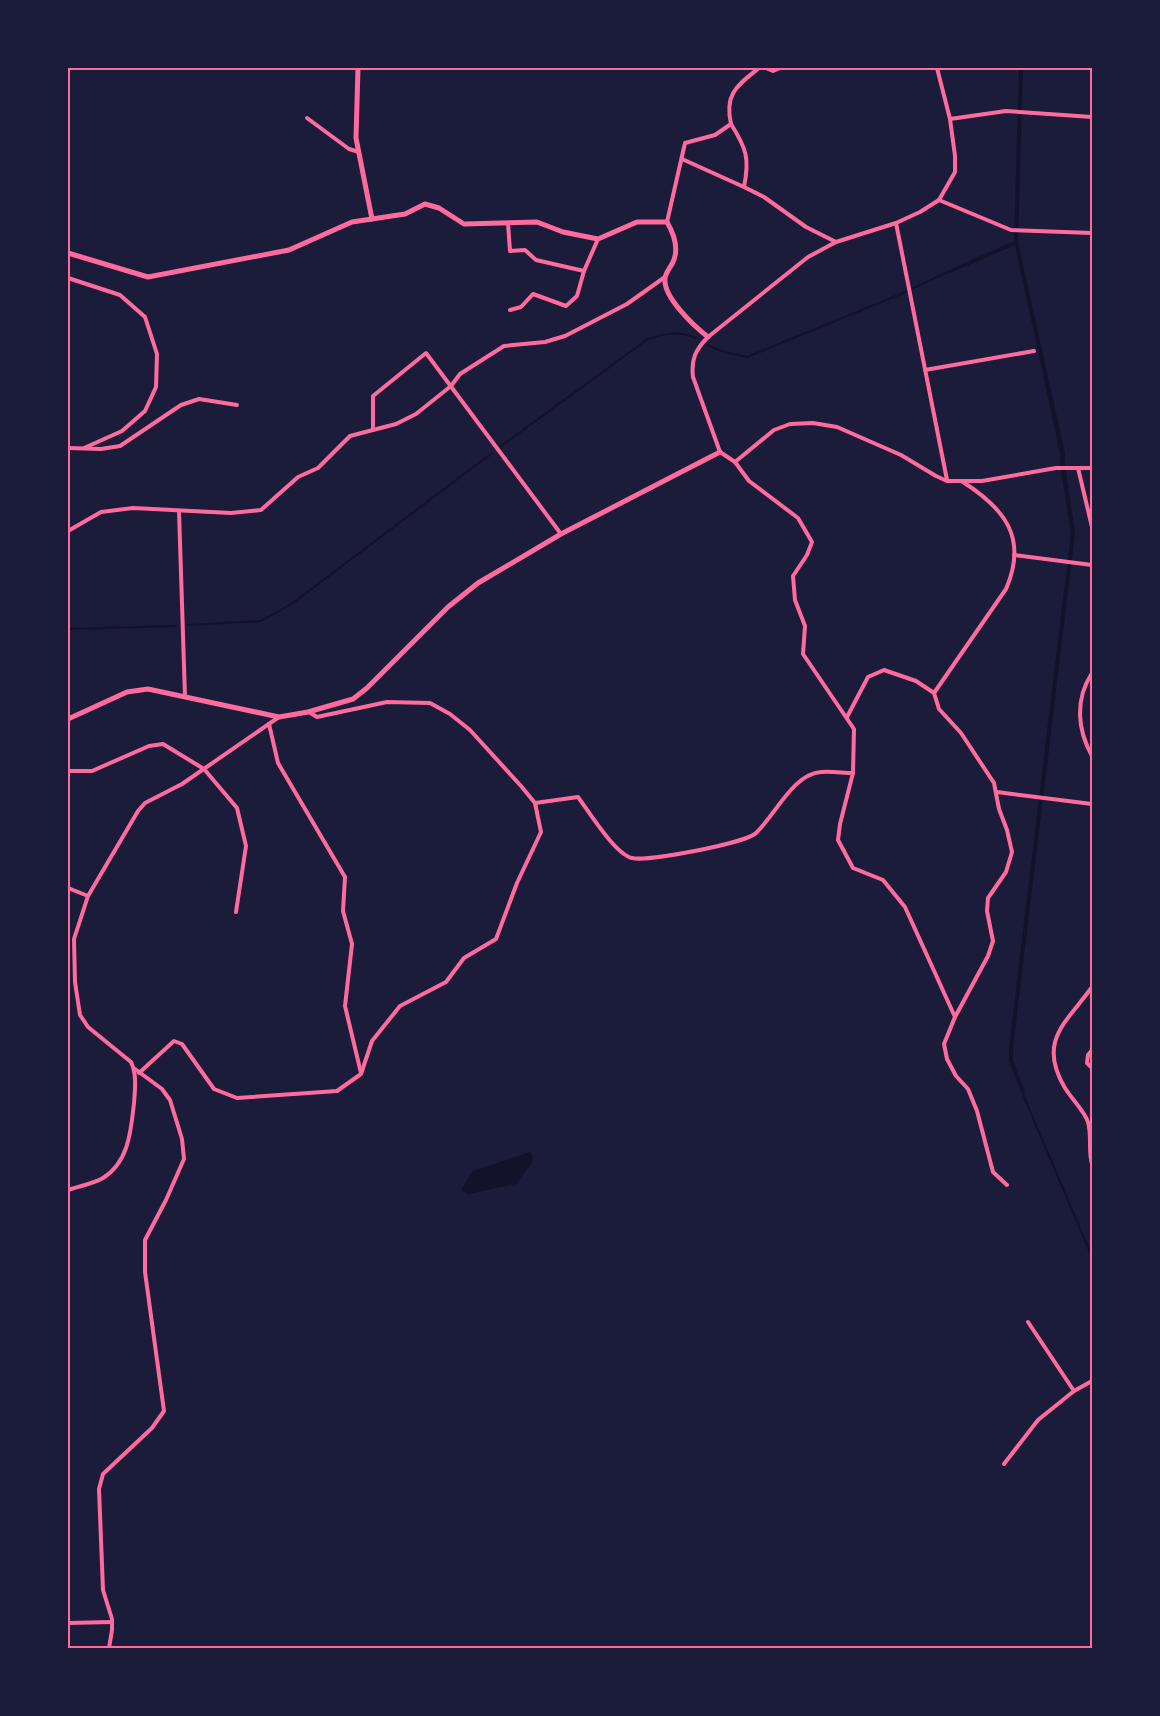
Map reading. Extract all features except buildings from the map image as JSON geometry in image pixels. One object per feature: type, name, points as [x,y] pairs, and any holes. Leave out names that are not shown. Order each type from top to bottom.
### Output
[{"type":"street","points":[[358,68],[356,138],[372,219]]},
{"type":"street","points":[[744,187],[748,169],[744,146],[731,124],[728,111],[731,93],[759,68]]},
{"type":"street","points":[[766,68],[773,71],[780,68]]},
{"type":"street","points":[[937,68],[950,119],[955,156],[955,172],[939,200],[896,223],[836,242],[808,257],[708,337],[699,346],[692,364],[693,377],[720,452],[735,462],[749,481],[798,518],[812,542],[794,576],[795,600],[805,626],[803,654],[854,729],[853,773],[838,840],[853,868],[882,880],[905,907],[956,1017]]},
{"type":"street","points":[[950,119],[1006,111],[1092,117]]},
{"type":"street","points":[[307,118],[349,149],[359,152]]},
{"type":"street","points":[[68,531],[101,513],[133,508],[231,513],[261,510],[298,477],[318,468],[350,436],[396,424],[416,414],[451,386],[460,374],[504,346],[545,342],[565,336],[627,304],[665,277],[675,260],[676,242],[667,222],[686,143],[715,135],[731,124]]},
{"type":"street","points":[[682,159],[764,197],[807,227],[836,242]]},
{"type":"street","points":[[939,200],[1011,230],[1092,233]]},
{"type":"street","points":[[68,253],[148,277],[290,250],[352,222],[405,214],[424,204],[439,208],[464,224],[537,222],[563,232],[598,238],[637,222],[667,222]]},
{"type":"street","points":[[508,223],[510,251],[525,250],[536,260],[584,271]]},
{"type":"street","points":[[896,223],[948,481]]},
{"type":"street","points":[[510,310],[521,307],[533,294],[566,306],[577,296],[584,271],[598,238]]},
{"type":"street","points":[[665,277],[666,291],[673,301],[708,337]]},
{"type":"street","points":[[68,278],[120,295],[145,317],[157,354],[156,387],[145,411],[122,431],[84,448]]},
{"type":"street","points":[[925,370],[1034,351]]},
{"type":"street","points":[[373,429],[373,396],[426,353],[561,534]]},
{"type":"street","points":[[68,447],[101,449],[120,446],[181,405],[199,399],[237,405]]},
{"type":"street","points":[[735,462],[774,430],[790,424],[813,423],[837,427],[901,454],[948,481],[982,481],[1058,468],[1092,468]]},
{"type":"street","points":[[68,719],[127,692],[148,689],[279,717],[308,712],[352,699],[360,694],[448,608],[478,583],[561,534],[720,452]]},
{"type":"street","points":[[1078,468],[1092,527]]},
{"type":"street","points":[[934,693],[1006,589],[1013,574],[1012,535],[999,509],[963,482]]},
{"type":"street","points":[[179,511],[185,697]]},
{"type":"street","points":[[1014,555],[1092,565]]},
{"type":"street","points":[[847,717],[868,677],[884,670],[916,681],[934,693],[939,709],[966,740],[994,783],[1012,852],[1006,872],[988,898],[987,911],[993,941],[988,956],[944,1044],[947,1059],[956,1076],[968,1089],[977,1111],[993,1172],[1007,1185]]},
{"type":"street","points":[[1092,673],[1080,698],[1079,716],[1092,756]]},
{"type":"street","points":[[68,1190],[103,1178],[112,1170],[128,1147],[137,1071],[174,1041],[182,1044],[214,1089],[237,1098],[337,1091],[362,1074],[372,1041],[400,1005],[446,982],[464,958],[496,939],[517,883],[541,832],[534,803],[521,786],[471,730],[450,714],[430,703],[387,702],[317,717],[308,712]]},
{"type":"street","points":[[109,1648],[112,1622],[103,1590],[99,1489],[104,1474],[153,1428],[164,1411],[145,1272],[145,1240],[184,1159],[182,1139],[170,1100],[162,1089],[137,1071],[131,1062],[88,1026],[80,1014],[75,982],[74,939],[88,896],[145,803],[204,770],[279,717]]},
{"type":"street","points":[[269,724],[278,763],[345,877],[343,910],[352,944],[345,1006],[362,1074]]},
{"type":"street","points":[[68,771],[92,771],[149,746],[163,744],[204,770],[237,808],[246,846],[236,912]]},
{"type":"street","points":[[534,803],[578,797],[618,850],[632,858],[653,858],[741,841],[755,834],[802,777],[820,771],[853,773]]},
{"type":"street","points":[[997,792],[1092,804]]},
{"type":"street","points":[[68,888],[88,896]]},
{"type":"street","points":[[1092,987],[1056,1033],[1053,1049],[1054,1064],[1063,1085],[1088,1122],[1089,1153],[1092,1164]]},
{"type":"street","points":[[1092,1050],[1088,1055],[1088,1063],[1092,1068]]},
{"type":"street","points":[[1028,1322],[1074,1391]]},
{"type":"street","points":[[1004,1464],[1038,1420],[1074,1391],[1092,1381]]},
{"type":"street","points":[[68,1623],[112,1622]]},
{"type":"shaded area","points":[[1019,68],[1023,68],[1018,243],[1065,453],[1075,533],[1013,1047],[1013,1061],[1025,1092],[1022,1094],[1009,1061],[1009,1047],[1071,533],[1060,453],[1015,245],[948,274],[947,271],[1014,241]]},
{"type":"shaded area","points":[[530,1152],[533,1157],[531,1164],[516,1184],[468,1194],[461,1190],[473,1171]]},
{"type":"waterway","points":[[708,345],[724,352],[747,357],[901,294],[950,271]]},
{"type":"waterway","points":[[501,446],[648,339],[672,334],[684,334],[696,338]]},
{"type":"waterway","points":[[187,625],[261,621],[293,603],[492,453]]},
{"type":"waterway","points":[[68,629],[176,626]]},
{"type":"waterway","points":[[1022,1092],[1092,1257]]}]
